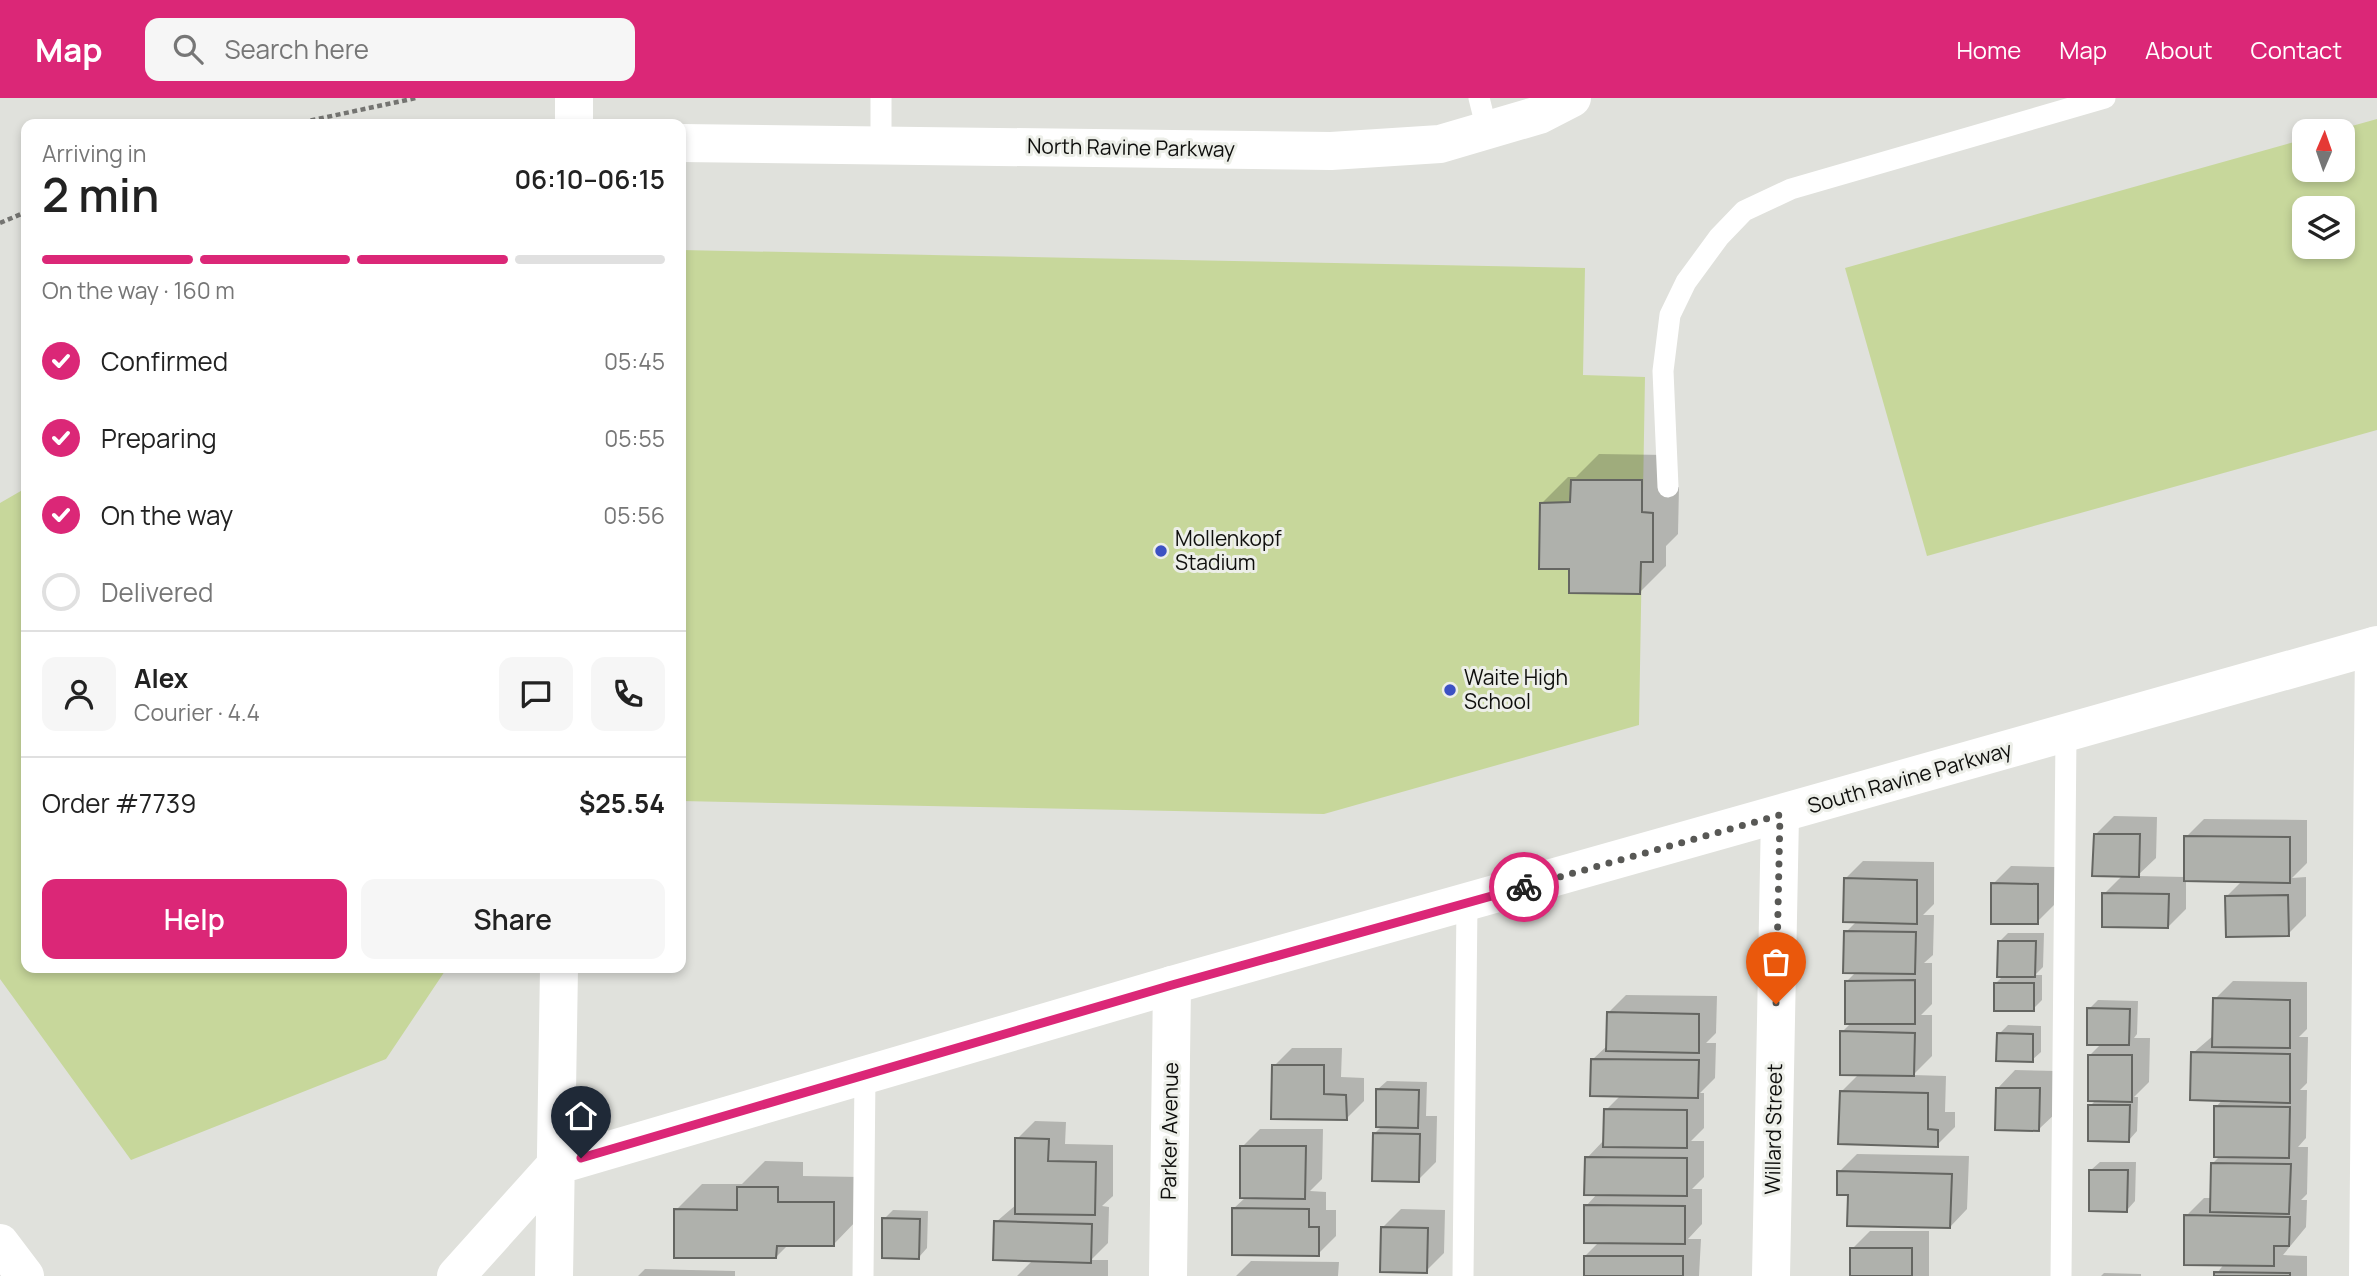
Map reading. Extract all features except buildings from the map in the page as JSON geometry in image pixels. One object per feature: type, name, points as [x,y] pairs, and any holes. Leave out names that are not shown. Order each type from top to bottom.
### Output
[{"type":"street","points":[[574,98],[574,119]]},
{"type":"street","name":"North Ravine Parkway","points":[[686,143],[1331,151],[1440,144],[1483,114],[1539,115],[1573,98]]},
{"type":"street","points":[[2368,1276],[2376,646]]},
{"type":"street","name":"South Ravine Parkway","points":[[555,1166],[1172,985],[2376,646]]},
{"type":"street","name":"Willard Street","points":[[1771,1276],[1780,815]]},
{"type":"street","points":[[554,1276],[559,973]]},
{"type":"street","name":"Parker Avenue","points":[[1168,1276],[1172,985]]},
{"type":"street","points":[[456,1276],[555,1166]]},
{"type":"street","points":[[0,1243],[25,1276]]},
{"type":"lane","points":[[881,98],[881,145]]},
{"type":"lane","points":[[1668,487],[1663,371],[1670,315],[1686,282],[1718,237],[1744,211],[1791,189],[2105,98]]},
{"type":"lane","points":[[2061,1276],[2066,734]]},
{"type":"lane","points":[[1463,1276],[1467,903]]},
{"type":"lane","points":[[863,1276],[865,1075]]},
{"type":"path","points":[[317,119],[416,98]]},
{"type":"path","points":[[0,223],[21,214]]},
{"type":"green space","points":[[2377,119],[2377,430],[1927,556],[1845,268],[2292,143],[2292,182],[2356,182],[2356,125]]},
{"type":"green space","name":"Mollenkopf Stadium","points":[[686,250],[1585,268],[1583,375],[1645,377],[1639,725],[1324,814],[686,801]]},
{"type":"green space","points":[[21,491],[21,973],[444,973],[386,1059],[131,1160],[0,979],[0,503]]},
{"type":"way so far","points":[[1524,887],[1780,815],[1776,1004]]},
{"type":"place","name":"Mollenkopf Stadium","points":[[1161,551]]},
{"type":"place","name":"Waite High School","points":[[1450,690]]},
{"type":"route","points":[[581,1158],[1172,985],[1524,887]]}]
